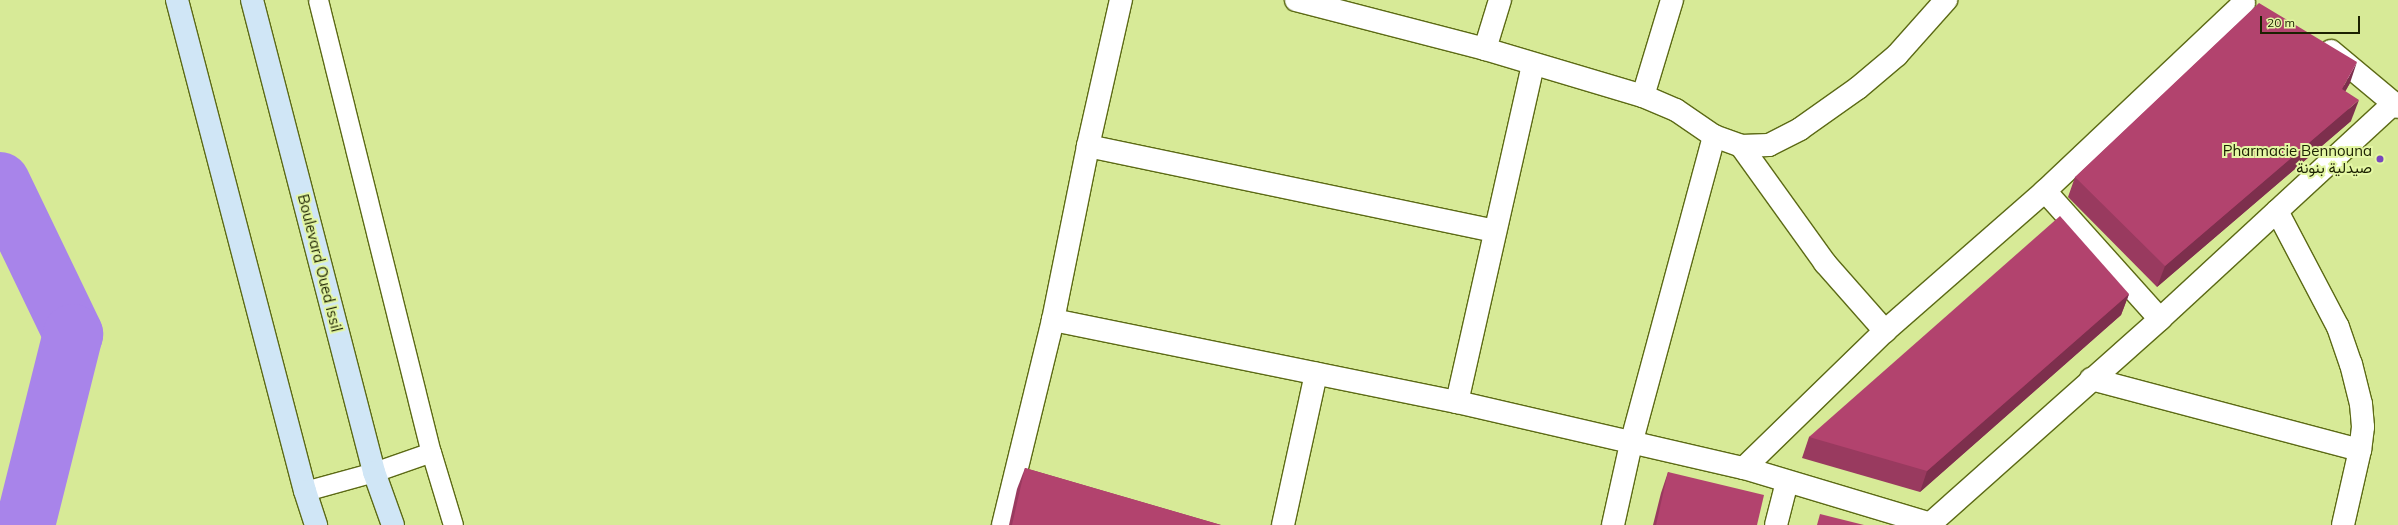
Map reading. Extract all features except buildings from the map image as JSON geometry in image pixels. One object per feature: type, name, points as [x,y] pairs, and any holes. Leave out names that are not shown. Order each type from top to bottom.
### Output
[{"type":"main road","points":[[177,0],[305,491],[316,525]]},
{"type":"main road","name":"Boulevard Oued Issil","points":[[252,0],[374,472],[393,525]]},
{"type":"street","points":[[1003,525],[1010,487],[1053,320],[1088,146],[1121,0]]},
{"type":"street","points":[[1296,0],[1485,49],[1643,96],[1676,110],[1714,136],[1741,146],[1769,145],[1800,129],[1852,93],[1897,55],[1946,0]]},
{"type":"street","points":[[1485,49],[1500,0]]},
{"type":"street","points":[[1643,96],[1672,0]]},
{"type":"street","points":[[1744,468],[1885,331],[2045,191],[2239,2],[2264,13]]},
{"type":"street","points":[[1053,320],[1457,402],[1631,444],[1744,468],[1931,525],[2396,105],[2312,37]]},
{"type":"street","points":[[1457,402],[1494,231],[1533,64]]},
{"type":"street","points":[[1613,525],[1631,444],[1714,136]]},
{"type":"street","points":[[1088,146],[1494,231]]},
{"type":"street","points":[[1741,146],[1825,263],[1885,331]]},
{"type":"street","points":[[2045,191],[2160,319]]},
{"type":"street","points":[[2278,211],[2334,320],[2351,364],[2363,427],[2360,450],[2343,525]]},
{"type":"street","points":[[1283,525],[1316,374]]},
{"type":"street","points":[[2091,379],[2360,450]]},
{"type":"street","points":[[1776,525],[1787,482]]},
{"type":"street","points":[[1010,487],[1034,493]]},
{"type":"lane","points":[[318,0],[430,452],[453,525]]},
{"type":"lane","points":[[305,491],[374,472],[430,452]]},
{"type":"waterway","points":[[0,182],[73,334],[25,525]]},
{"type":"place","name":"Pharmacie Bennouna صيدلية بنونة","points":[[2380,159]]}]
